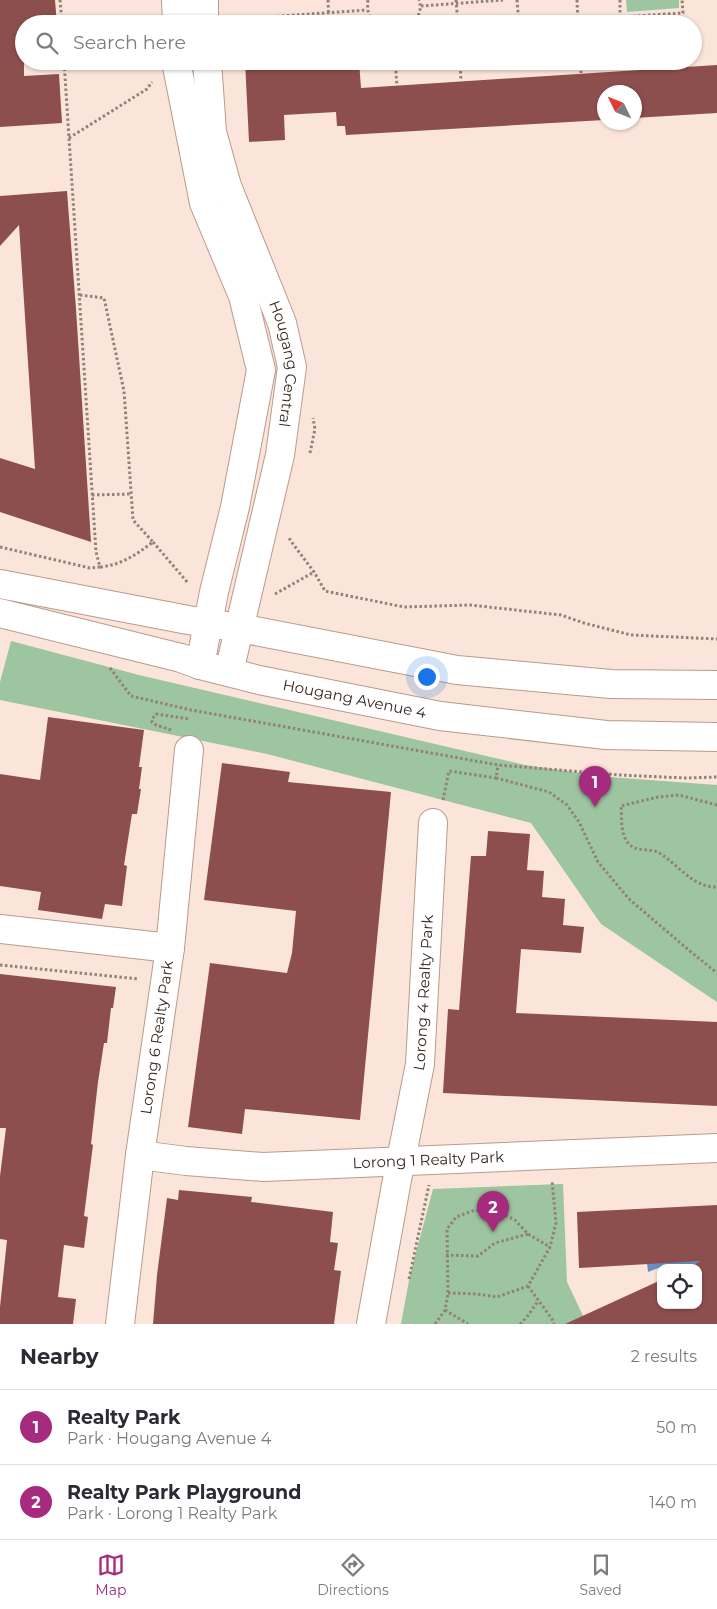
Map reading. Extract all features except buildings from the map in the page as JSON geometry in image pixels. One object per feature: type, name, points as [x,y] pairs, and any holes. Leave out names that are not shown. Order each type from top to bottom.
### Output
[{"type":"street","points":[[176,0],[177,15]]},
{"type":"street","points":[[204,0],[204,15]]},
{"type":"street","name":"Hougang Central","points":[[167,70],[204,203],[243,296],[261,370],[235,507],[214,592],[200,665]]},
{"type":"street","name":"Hougang Central","points":[[208,70],[212,132],[227,186],[282,324],[292,367],[280,455],[229,672]]},
{"type":"street","points":[[204,203],[227,186]]},
{"type":"street","points":[[0,584],[457,670],[611,684],[717,685]]},
{"type":"street","name":"Hougang Avenue 4","points":[[0,613],[182,658],[200,665],[259,680],[440,716],[606,735],[717,737]]},
{"type":"street","name":"Lorong 6 Realty Park","points":[[120,1324],[140,1155],[170,948],[184,742]]},
{"type":"street","name":"Lorong 4 Realty Park","points":[[371,1324],[420,1064],[433,823]]},
{"type":"street","points":[[0,929],[170,948]]},
{"type":"street","name":"Lorong 1 Realty Park","points":[[140,1155],[186,1161],[263,1167],[717,1148]]},
{"type":"path","points":[[60,0],[61,15]]},
{"type":"path","points":[[328,0],[329,12]]},
{"type":"path","points":[[368,0],[367,10],[369,15]]},
{"type":"path","points":[[418,15],[421,6],[420,0]]},
{"type":"path","points":[[421,6],[503,0]]},
{"type":"path","points":[[517,0],[518,15]]},
{"type":"path","points":[[577,0],[578,15]]},
{"type":"path","points":[[620,0],[620,15]]},
{"type":"path","points":[[641,15],[683,13],[682,0]]},
{"type":"path","points":[[456,2],[457,15]]},
{"type":"path","points":[[292,15],[367,10]]},
{"type":"path","points":[[64,70],[96,552],[100,567]]},
{"type":"path","points":[[68,138],[147,89],[164,70]]},
{"type":"path","points":[[396,70],[397,86]]},
{"type":"path","points":[[461,70],[461,81]]},
{"type":"path","points":[[80,295],[104,298],[124,391],[133,520],[194,589]]},
{"type":"path","points":[[92,495],[130,494]]},
{"type":"path","points":[[0,547],[90,568],[111,566],[135,556],[153,542]]},
{"type":"path","points":[[272,596],[314,572],[325,591],[404,607],[470,604],[561,615],[631,635],[717,639]]},
{"type":"path","points":[[107,665],[131,696],[191,710],[498,765],[620,775],[685,778],[717,777]]},
{"type":"path","points":[[184,742],[156,725],[152,722],[152,719],[156,714],[190,719],[191,710]]},
{"type":"path","points":[[496,778],[498,765]]},
{"type":"path","points":[[433,823],[441,810],[449,771],[496,778],[549,792],[567,804],[579,822],[598,862],[629,899],[717,973]]},
{"type":"path","points":[[717,805],[680,795],[658,797],[621,806],[623,830],[627,842],[631,846],[660,853],[698,883],[717,887]]},
{"type":"path","points":[[0,966],[165,980]]},
{"type":"path","points":[[448,1293],[497,1297],[528,1286],[550,1247],[556,1222],[552,1180]]},
{"type":"path","points":[[409,1280],[429,1185]]},
{"type":"path","points":[[434,1324],[445,1310],[448,1293],[447,1229],[456,1216],[475,1210],[499,1212],[515,1220],[528,1234],[550,1247]]},
{"type":"path","points":[[446,1255],[478,1256],[495,1243],[528,1234]]},
{"type":"path","points":[[528,1286],[554,1324]]},
{"type":"path","points":[[520,1324],[538,1301]]},
{"type":"path","points":[[445,1310],[468,1324]]},
{"type":"green space","points":[[626,0],[679,0],[679,8],[627,12]]},
{"type":"green space","points":[[11,641],[139,675],[525,765],[609,777],[717,785],[717,1002],[601,924],[531,823],[267,754],[0,700],[0,682]]},
{"type":"green space","points":[[563,1184],[567,1282],[587,1324],[401,1324],[410,1275],[433,1189]]},
{"type":"water","points":[[646,1253],[717,1257],[700,1264],[657,1264],[657,1269],[648,1272]]},
{"type":"place","name":"Realty Park","points":[[595,807]]},
{"type":"place","name":"Realty Park Playground","points":[[493,1232]]}]
